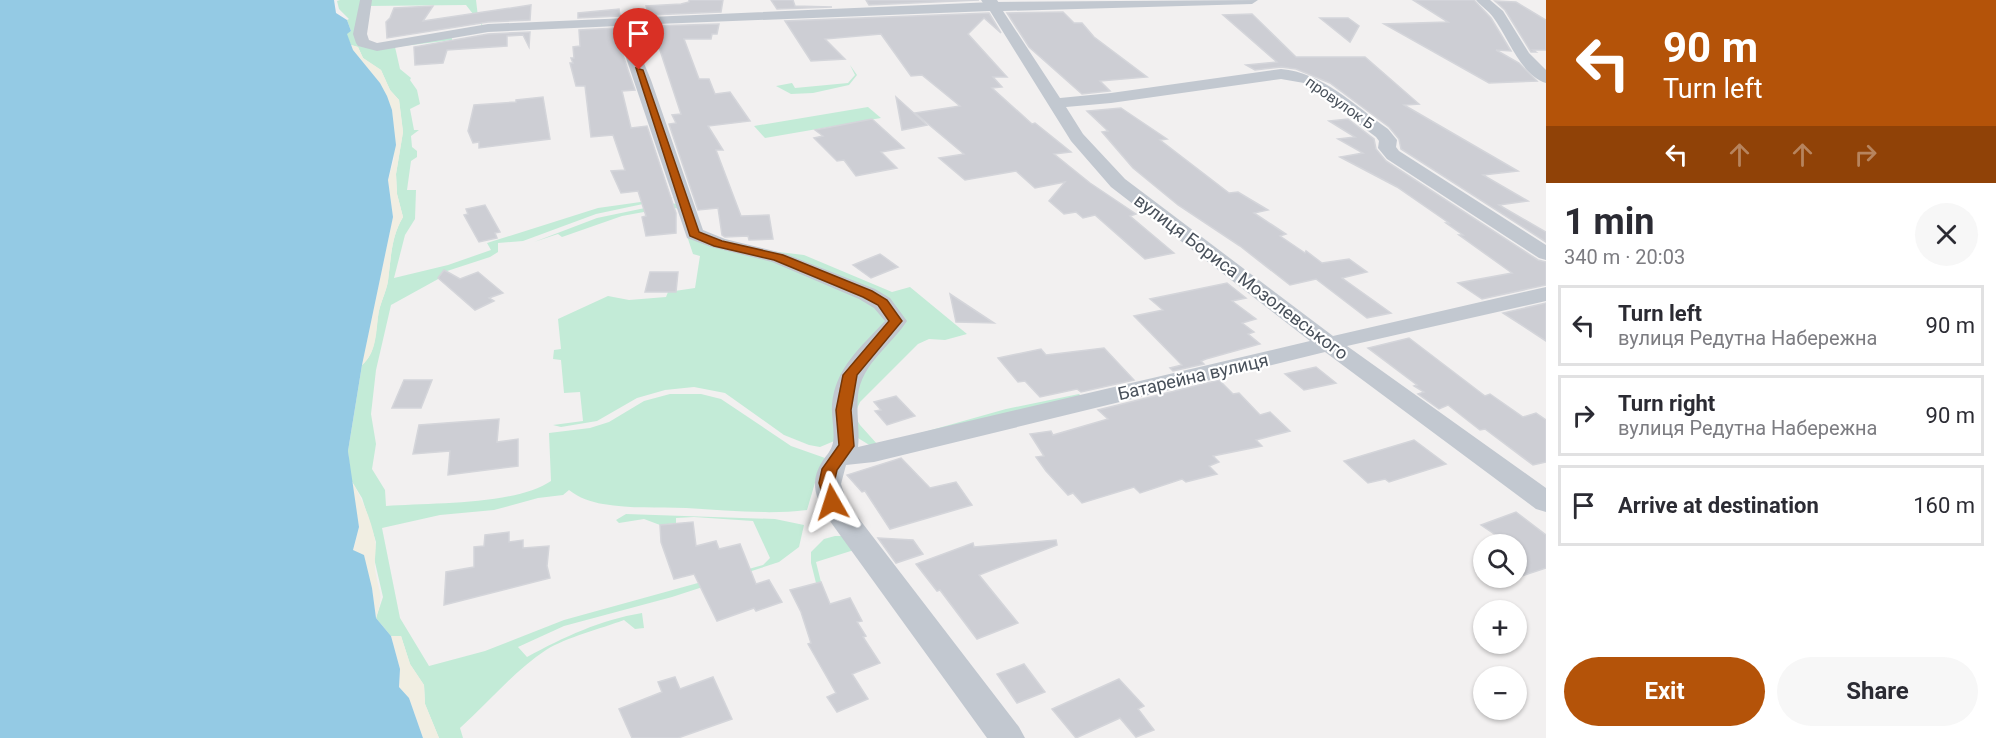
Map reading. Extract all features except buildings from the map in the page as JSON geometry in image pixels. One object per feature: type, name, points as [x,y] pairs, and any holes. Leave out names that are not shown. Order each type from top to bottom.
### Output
[{"type":"street","points":[[366,0],[360,34],[363,43],[376,47],[488,28],[626,23],[991,3],[1252,0]]},
{"type":"street","points":[[1482,0],[1498,14],[1523,56],[1546,78]]},
{"type":"street","name":"вулиця Бориса Мозолевського","points":[[991,3],[1084,146],[1119,183],[1329,344],[1546,502]]},
{"type":"street","points":[[626,23],[626,37],[643,80],[694,234],[704,239],[778,258],[867,294],[882,303],[896,321],[850,375],[844,410],[846,446],[830,469],[826,483],[832,502],[1007,738]]},
{"type":"street","name":"провулок Б","points":[[1054,103],[1111,98],[1281,74],[1302,77],[1382,133],[1388,140],[1387,148],[1392,155],[1458,195],[1546,254]]},
{"type":"street","name":"Батарейна вулиця","points":[[839,456],[854,457],[874,453],[1546,294]]},
{"type":"green space","points":[[364,0],[367,47],[452,36],[452,40],[395,47],[400,69],[411,78],[420,104],[410,109],[414,130],[419,130],[411,136],[412,147],[417,151],[417,157],[411,161],[407,190],[416,190],[415,219],[405,235],[394,278],[448,265],[491,250],[487,243],[598,208],[676,197],[596,214],[523,241],[498,243],[498,252],[490,257],[441,273],[440,278],[391,305],[376,370],[371,414],[376,444],[372,469],[385,490],[386,506],[495,499],[536,489],[551,481],[549,433],[590,428],[609,422],[644,401],[670,394],[701,394],[721,399],[791,446],[825,458],[807,510],[762,512],[624,507],[590,501],[569,490],[563,495],[538,498],[494,510],[440,515],[382,528],[400,618],[429,666],[485,651],[564,620],[763,565],[770,558],[753,521],[694,517],[676,518],[676,523],[660,525],[644,519],[619,523],[616,520],[626,514],[775,519],[804,525],[799,547],[779,562],[672,597],[564,626],[518,647],[527,657],[583,630],[642,613],[644,628],[635,629],[624,620],[554,645],[534,658],[460,728],[463,738],[439,738],[425,704],[424,685],[410,664],[401,636],[391,636],[376,618],[383,597],[374,558],[376,542],[362,498],[351,480],[348,451],[362,365],[370,355],[374,343],[379,312],[388,281],[394,240],[403,217],[397,194],[396,174],[403,132],[399,100],[390,90],[381,70],[363,58],[358,47],[351,45],[346,34],[351,31],[347,20],[349,19],[339,9],[337,1]]},
{"type":"green space","points":[[368,0],[476,0],[478,17],[484,28],[466,5],[366,6]]},
{"type":"green space","points":[[850,65],[857,75],[849,85],[813,93],[791,94],[776,86],[792,83],[795,88],[848,83],[855,75]]},
{"type":"green space","points":[[868,107],[881,118],[765,138],[754,126]]},
{"type":"green space","points":[[669,203],[677,204],[679,209],[671,207],[622,216],[562,237],[558,234],[534,242],[597,218]]},
{"type":"green space","points":[[683,224],[873,300],[888,318],[856,356],[839,439],[820,447],[809,445],[784,435],[725,393],[694,387],[665,390],[637,398],[597,421],[561,427],[553,425],[583,421],[580,392],[564,393],[561,360],[553,359],[554,350],[561,349],[558,319],[608,296],[629,300],[666,297],[668,292],[695,288],[700,256],[693,254]]},
{"type":"green space","points":[[761,250],[804,255],[892,292],[910,287],[967,334],[945,340],[929,339],[918,344],[860,402],[854,415],[878,444],[871,446],[853,435],[851,390],[901,319]]},
{"type":"green space","points":[[1079,394],[1082,397],[891,441],[1006,409]]},
{"type":"green space","points":[[842,536],[854,550],[816,562],[821,582],[816,583],[811,552],[824,539]]},
{"type":"sand","points":[[351,45],[358,47],[363,58],[381,70],[390,90],[399,100],[403,132],[396,174],[397,194],[403,217],[394,240],[388,281],[374,343],[370,355],[362,365],[393,217],[388,180],[394,159],[392,110],[380,83],[352,50]]},
{"type":"sand","points":[[351,480],[366,509],[375,540],[375,568],[380,597],[376,618],[372,588],[353,551],[359,527]]},
{"type":"sand","points":[[391,636],[401,636],[410,664],[424,685],[425,704],[439,738],[423,738],[409,698],[399,687],[400,669]]},
{"type":"water","points":[[0,0],[334,0],[336,13],[347,20],[351,31],[347,34],[353,50],[380,83],[387,96],[392,110],[396,145],[388,180],[393,217],[362,365],[348,451],[359,527],[353,550],[364,555],[376,618],[391,636],[400,669],[399,687],[409,698],[423,738],[0,738]]},
{"type":"route","points":[[639,70],[694,234],[700,238],[778,258],[867,294],[882,303],[896,321],[850,375],[844,410],[846,446],[830,469],[826,483],[832,502]]}]
